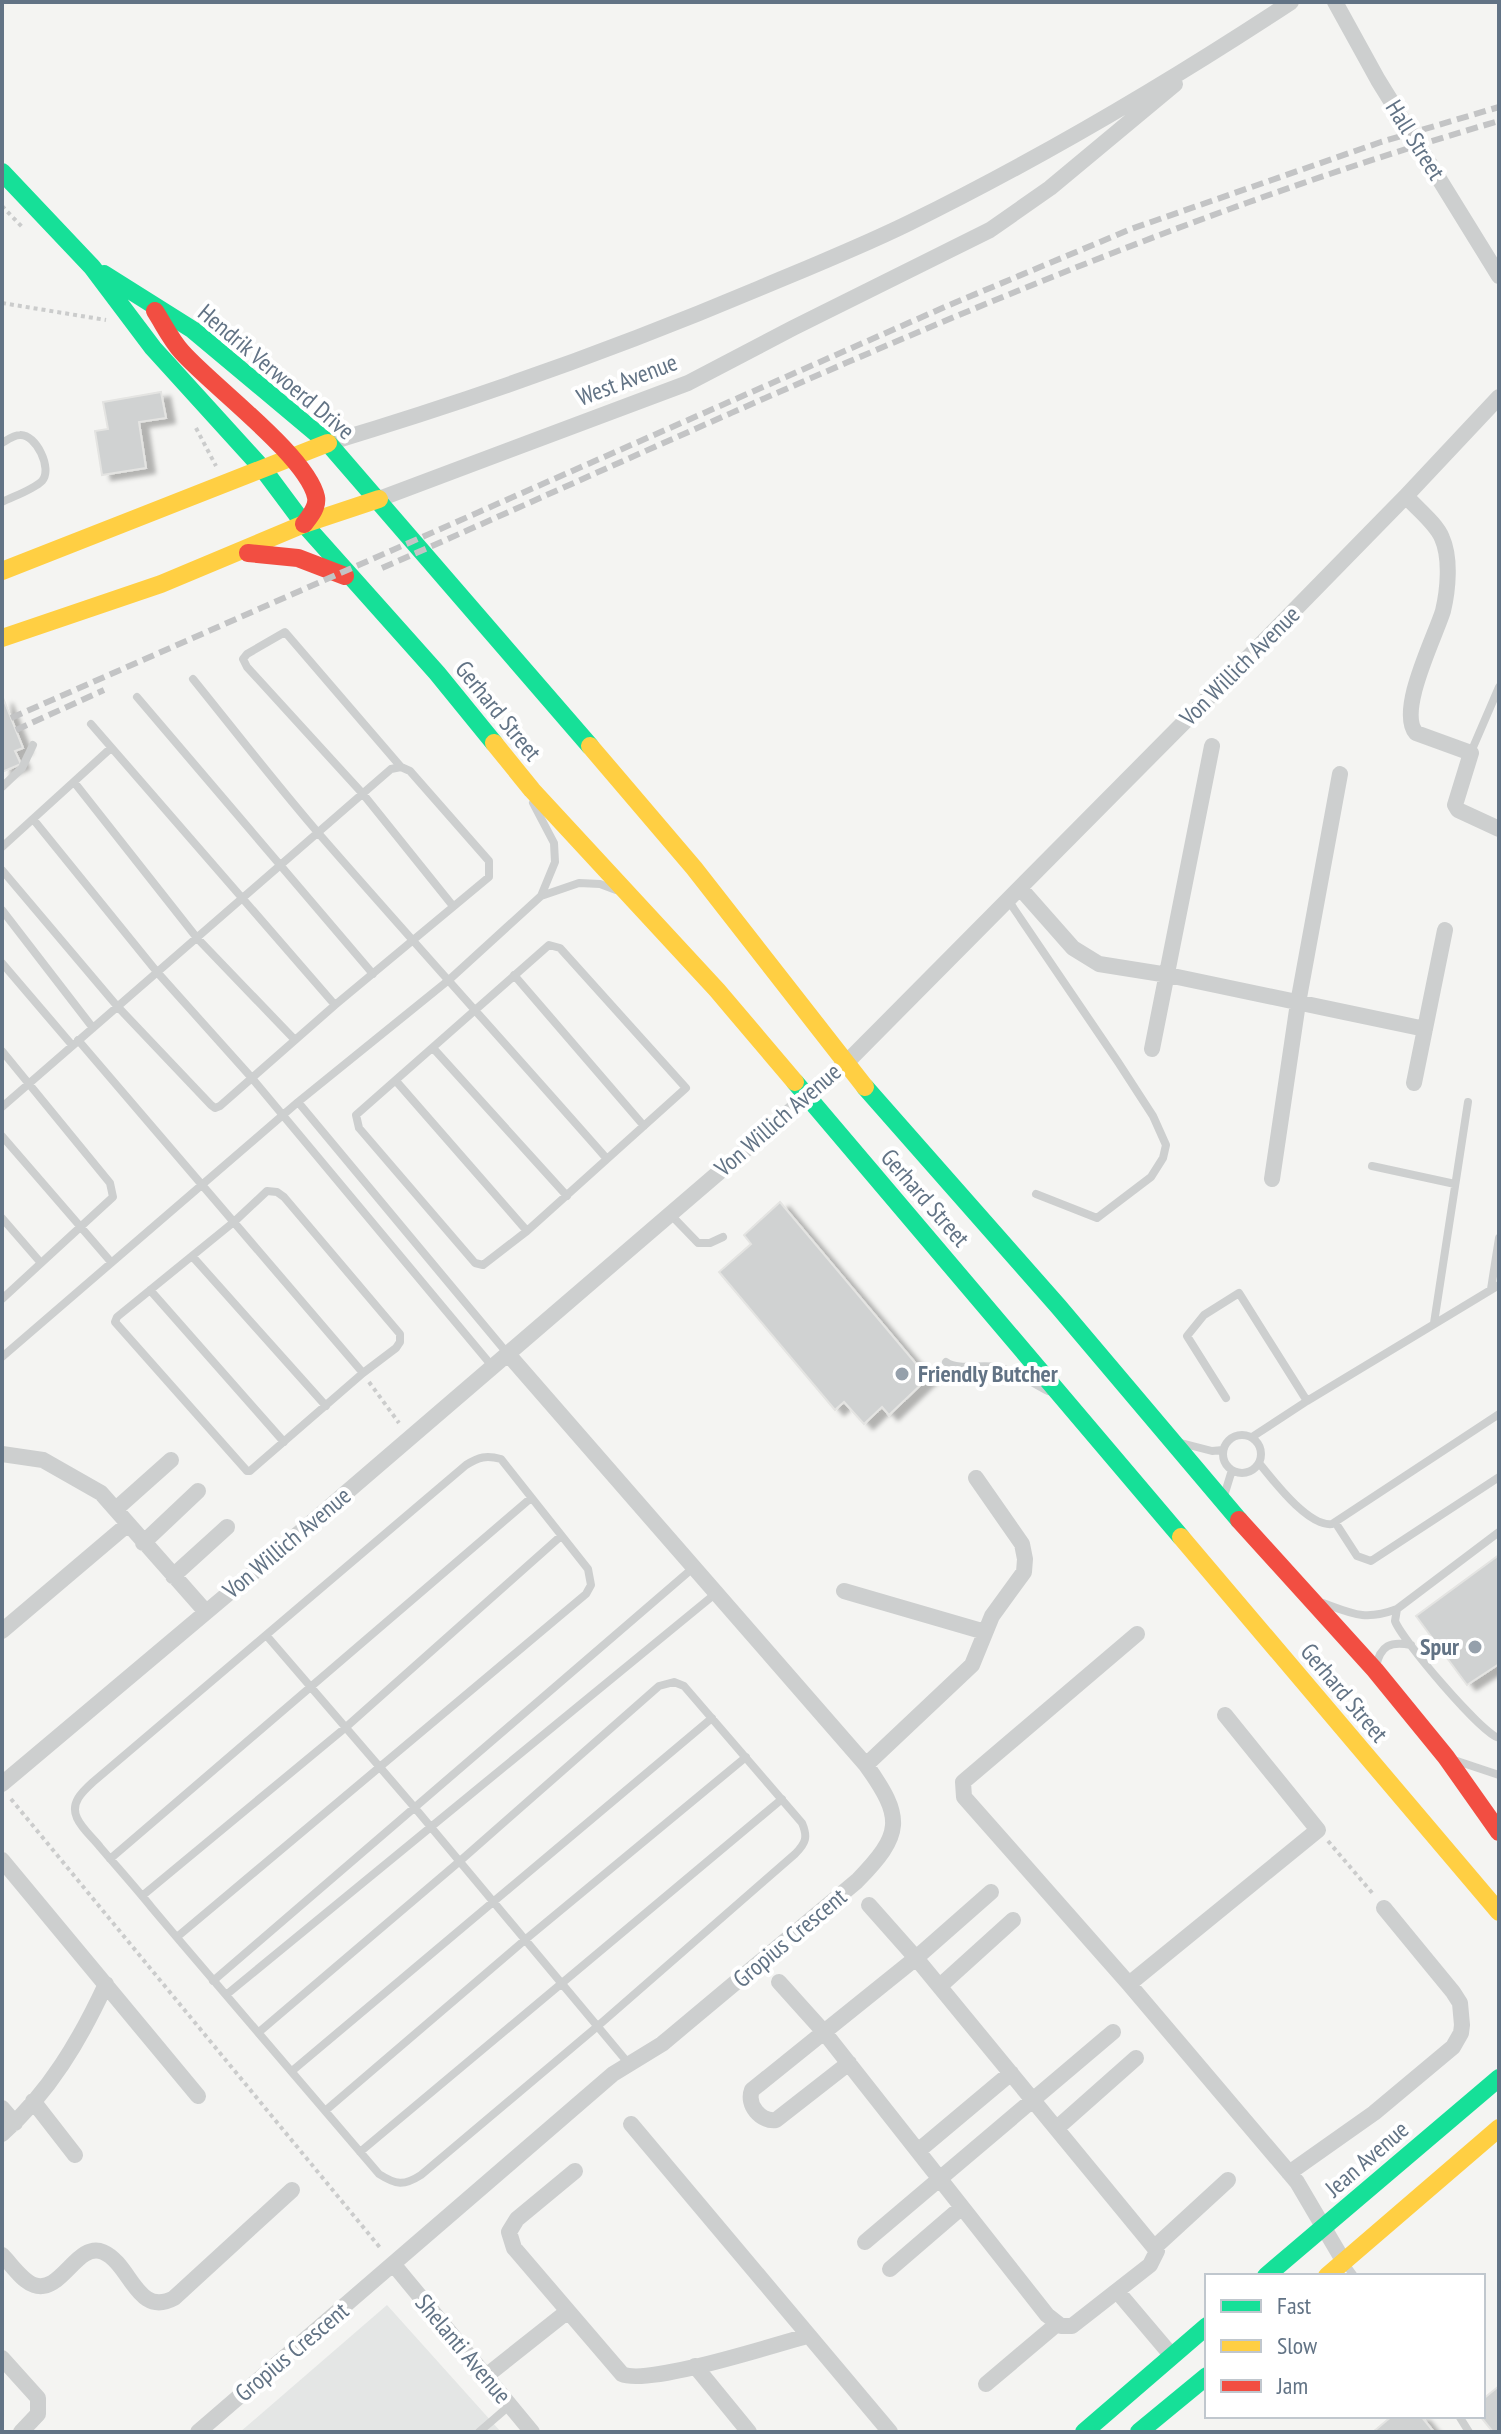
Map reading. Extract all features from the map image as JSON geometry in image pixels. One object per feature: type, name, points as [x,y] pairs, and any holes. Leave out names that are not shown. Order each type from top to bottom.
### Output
[{"type":"street","name":"West Avenue","points":[[2,571],[328,443],[453,405],[680,322],[826,260],[909,223],[1045,153],[1210,55],[1291,2]]},
{"type":"street","name":"Hall Street","points":[[1335,2],[1378,80],[1499,276]]},
{"type":"street","name":"West Avenue","points":[[2,638],[161,584],[304,524],[688,383],[990,230],[1050,188],[1210,55]]},
{"type":"street","name":"Hendrik Verwoerd Drive","points":[[2,172],[92,267],[153,348],[263,469],[304,524]]},
{"type":"street","name":"Hendrik Verwoerd Drive","points":[[92,267],[193,330],[328,443],[379,499]]},
{"type":"street","points":[[151,305],[180,350],[290,457],[316,495],[316,508],[304,524]]},
{"type":"street","name":"Von Willich Avenue","points":[[3,1782],[845,1064],[1406,496],[1499,397]]},
{"type":"street","points":[[1406,496],[1442,535],[1447,552],[1444,607],[1411,705],[1412,729],[1471,753],[1455,805],[1458,810],[1499,829]]},
{"type":"street","name":"Gerhard Street","points":[[379,499],[694,868],[845,1064],[1058,1306],[1222,1501],[1375,1670],[1446,1757],[1498,1829]]},
{"type":"street","name":"Gerhard Street","points":[[304,524],[437,673],[532,790],[624,893],[717,990],[805,1097],[941,1252],[1059,1397],[1499,1912]]},
{"type":"street","points":[[239,553],[301,557],[324,564],[360,584]]},
{"type":"street","points":[[1152,1049],[1212,746]]},
{"type":"street","points":[[1272,1179],[1298,1003],[1340,774]]},
{"type":"street","points":[[1014,894],[1079,954],[1099,964],[1168,975],[1425,1029]]},
{"type":"street","points":[[1414,1083],[1445,930]]},
{"type":"street","name":"Gropius Crescent","points":[[198,2432],[590,2094],[662,2044],[752,1971],[857,1881],[879,1859],[890,1840],[893,1812],[866,1765],[507,1353]]},
{"type":"street","points":[[2,1454],[43,1460],[101,1493],[206,1612]]},
{"type":"street","points":[[116,1509],[171,1460]]},
{"type":"street","points":[[866,1765],[972,1665],[992,1616],[1024,1572],[1022,1544],[976,1478]]},
{"type":"street","points":[[143,1543],[198,1491]]},
{"type":"street","points":[[2,1631],[127,1525]]},
{"type":"street","points":[[173,1576],[227,1527]]},
{"type":"street","points":[[844,1591],[985,1632]]},
{"type":"street","points":[[1137,1634],[963,1782],[967,1802],[1129,1984],[1289,2173],[1306,2195],[1322,2229],[1349,2269],[1499,2128]]},
{"type":"street","points":[[1129,1984],[1318,1830],[1225,1715]]},
{"type":"street","points":[[3,1864],[198,2096]]},
{"type":"street","points":[[849,2063],[776,2120],[763,2118],[751,2104],[749,2098],[752,2090],[916,1958],[991,1892]]},
{"type":"street","points":[[779,1982],[824,2032],[1057,2324],[1069,2327],[1076,2324],[1154,2261],[1158,2253],[1155,2247],[940,1986],[869,1905]]},
{"type":"street","points":[[1289,2173],[1416,2080],[1453,2047],[1461,2033],[1460,2003],[1384,1908]]},
{"type":"street","points":[[940,1986],[1013,1920]]},
{"type":"street","points":[[8,2128],[62,2067],[106,1984]]},
{"type":"street","points":[[865,2242],[1113,2032]]},
{"type":"street","points":[[1057,2128],[1136,2058]]},
{"type":"street","points":[[918,2151],[1011,2073]]},
{"type":"street","name":"Jean Avenue","points":[[1268,2274],[1499,2078]]},
{"type":"street","points":[[33,2101],[75,2155]]},
{"type":"street","points":[[2,2108],[8,2128]]},
{"type":"street","points":[[631,2124],[890,2432]]},
{"type":"street","points":[[575,2171],[517,2219],[509,2232],[514,2248],[625,2376],[638,2377],[695,2366],[807,2336]]},
{"type":"street","points":[[1155,2247],[1228,2180]]},
{"type":"street","points":[[2,2255],[30,2283],[38,2286],[53,2282],[88,2252],[102,2251],[113,2258],[144,2299],[153,2303],[163,2302],[174,2298],[292,2190]]},
{"type":"street","points":[[890,2269],[962,2207]]},
{"type":"street","name":"Shelanti Avenue","points":[[394,2265],[532,2432]]},
{"type":"street","points":[[1117,2291],[1172,2356]]},
{"type":"street","points":[[486,2376],[568,2311]]},
{"type":"street","points":[[986,2384],[1057,2324]]},
{"type":"street","points":[[1084,2432],[1205,2328]]},
{"type":"street","points":[[3,2363],[38,2398],[38,2414],[21,2432]]},
{"type":"street","points":[[695,2366],[749,2432]]},
{"type":"street","points":[[1139,2432],[1205,2378]]},
{"type":"lane","points":[[2,443],[17,435],[28,438],[45,463],[46,473],[40,483],[2,502]]},
{"type":"lane","points":[[2,870],[117,1006],[215,1108],[489,877],[489,861],[410,771],[401,767],[285,632],[247,654],[243,659],[247,667],[363,794],[453,906]]},
{"type":"lane","points":[[193,679],[319,833],[607,1159]]},
{"type":"lane","points":[[1471,753],[1499,687]]},
{"type":"lane","points":[[137,697],[373,974]]},
{"type":"lane","points":[[91,724],[335,1005]]},
{"type":"lane","points":[[2,787],[22,768],[33,745]]},
{"type":"lane","points":[[2,847],[111,748]]},
{"type":"lane","points":[[2,1107],[391,769],[401,767]]},
{"type":"lane","points":[[74,782],[197,938],[295,1040]]},
{"type":"lane","points":[[532,790],[538,815],[554,843],[555,862],[541,896]]},
{"type":"lane","points":[[33,819],[157,972],[251,1077],[492,1366]]},
{"type":"lane","points":[[2,1357],[298,1102],[450,979],[541,896],[579,883],[600,884],[624,893]]},
{"type":"lane","points":[[1014,894],[1153,1116],[1166,1145],[1163,1158],[1151,1177],[1097,1218],[1036,1194]]},
{"type":"lane","points":[[2,910],[93,1028]]},
{"type":"lane","points":[[549,945],[560,948],[686,1086],[686,1091],[567,1196],[483,1265],[475,1263],[356,1121],[356,1115],[475,1008],[549,945]]},
{"type":"lane","points":[[2,963],[235,1221],[363,1373]]},
{"type":"lane","points":[[514,975],[644,1126]]},
{"type":"lane","points":[[433,1048],[567,1196]]},
{"type":"lane","points":[[2,1051],[110,1183],[113,1197],[3,1296]]},
{"type":"lane","points":[[396,1081],[527,1231]]},
{"type":"lane","points":[[298,1102],[507,1353]]},
{"type":"lane","points":[[1434,1323],[1468,1102]]},
{"type":"lane","points":[[2,1136],[111,1262]]},
{"type":"lane","points":[[1372,1166],[1455,1184]]},
{"type":"lane","points":[[267,1191],[277,1192],[400,1334],[400,1342],[250,1471],[244,1469],[115,1322],[117,1317],[192,1256],[267,1191]]},
{"type":"lane","points":[[670,1214],[698,1243],[710,1243],[723,1237]]},
{"type":"lane","points":[[2,1218],[41,1263]]},
{"type":"lane","points":[[1252,1437],[1495,1287],[1499,1238]]},
{"type":"lane","points":[[192,1256],[326,1406]]},
{"type":"lane","points":[[150,1290],[284,1442]]},
{"type":"lane","points":[[1226,1398],[1187,1336],[1204,1315],[1239,1293],[1307,1401]]},
{"type":"lane","points":[[946,1362],[954,1366],[984,1365],[1014,1372],[1059,1397]]},
{"type":"lane","points":[[1259,1463],[1311,1517],[1325,1525],[1335,1522],[1499,1414]]},
{"type":"lane","points":[[1241,1434],[1252,1437],[1260,1445],[1262,1453],[1259,1463],[1250,1472],[1243,1473],[1232,1470],[1224,1462],[1223,1450],[1228,1440],[1241,1434]]},
{"type":"lane","points":[[1168,1439],[1212,1451],[1223,1450]]},
{"type":"lane","points":[[177,1937],[586,1594],[591,1585],[588,1569],[501,1459],[488,1455],[478,1457],[80,1794],[75,1804],[78,1820],[110,1859],[379,2174],[395,2184],[408,2184],[599,2025],[805,1845],[807,1834],[802,1823],[684,1686],[674,1682],[659,1686],[259,2032]]},
{"type":"lane","points":[[1222,1501],[1232,1470]]},
{"type":"lane","points":[[1335,1522],[1357,1556],[1371,1561],[1499,1477]]},
{"type":"lane","points":[[110,1859],[531,1498]]},
{"type":"lane","points":[[1311,1598],[1359,1616],[1381,1615],[1397,1609],[1499,1532]]},
{"type":"lane","points":[[142,1896],[345,1728],[561,1536]]},
{"type":"lane","points":[[213,1981],[693,1568]]},
{"type":"lane","points":[[226,1995],[715,1594]]},
{"type":"lane","points":[[1397,1609],[1397,1627],[1412,1646],[1469,1714],[1499,1738]]},
{"type":"lane","points":[[266,1635],[629,2064]]},
{"type":"lane","points":[[1375,1670],[1381,1649],[1394,1643],[1412,1646]]},
{"type":"lane","points":[[292,2071],[712,1718]]},
{"type":"lane","points":[[325,2111],[746,1757]]},
{"type":"lane","points":[[1446,1757],[1499,1775]]},
{"type":"lane","points":[[360,2152],[782,1799]]},
{"type":"lane","points":[[479,2432],[509,2406]]},
{"type":"path","points":[[2,206],[33,238]]},
{"type":"path","points":[[2,303],[116,322],[106,311]]},
{"type":"path","points":[[195,427],[216,467]]},
{"type":"path","points":[[363,1373],[409,1438]]},
{"type":"path","points":[[3,1782],[394,2265]]},
{"type":"path","points":[[1318,1830],[1384,1908]]},
{"type":"shaded area","points":[[387,2305],[501,2432],[240,2432]]},
{"type":"building","points":[[161,392],[166,418],[139,422],[146,468],[102,475],[95,431],[108,429],[103,402]]},
{"type":"building","points":[[3,698],[23,748],[15,751],[21,764],[2,772]]},
{"type":"building","points":[[780,1202],[928,1378],[889,1415],[882,1407],[864,1424],[844,1402],[835,1410],[719,1272],[751,1244],[744,1235]]},
{"type":"building","points":[[1499,1555],[1499,1664],[1467,1685],[1416,1616]]},
{"type":"building","points":[[1499,2386],[1499,2432],[1493,2432],[1482,2418],[1485,2418],[1485,2397]]},
{"type":"building","points":[[1390,2418],[1423,2418],[1434,2432],[1373,2432]]},
{"type":"railway","points":[[11,718],[947,306],[1131,229],[1381,142],[1499,107]]},
{"type":"railway","points":[[382,568],[795,385],[1073,269],[1355,165],[1499,121]]},
{"type":"railway","points":[[16,730],[104,690]]},
{"type":"traffic: fast","points":[[2,172],[92,267],[153,348],[263,469],[304,524],[437,673],[494,743]]},
{"type":"traffic: fast","points":[[104,274],[193,330],[328,443],[590,746]]},
{"type":"traffic: fast","points":[[795,1082],[1181,1537]]},
{"type":"traffic: fast","points":[[865,1087],[1058,1306],[1239,1520]]},
{"type":"traffic: fast","points":[[1268,2274],[1499,2078]]},
{"type":"traffic: fast","points":[[1084,2432],[1205,2328]]},
{"type":"traffic: fast","points":[[1139,2432],[1205,2378]]},
{"type":"traffic: slow","points":[[2,571],[328,443]]},
{"type":"traffic: slow","points":[[2,638],[161,584],[304,524],[379,499]]},
{"type":"traffic: slow","points":[[494,743],[532,790],[717,990],[795,1082]]},
{"type":"traffic: slow","points":[[590,746],[694,868],[865,1087]]},
{"type":"traffic: slow","points":[[1181,1537],[1499,1912]]},
{"type":"traffic: slow","points":[[1329,2274],[1499,2128]]},
{"type":"traffic: jam","points":[[155,311],[182,352],[278,442],[309,480],[316,504],[304,524]]},
{"type":"traffic: jam","points":[[248,553],[298,558],[345,576]]},
{"type":"traffic: jam","points":[[1239,1520],[1375,1670],[1446,1757],[1499,1832]]},
{"type":"place","name":"Friendly Butcher","points":[[902,1374]]},
{"type":"place","name":"Spur","points":[[1475,1647]]}]
